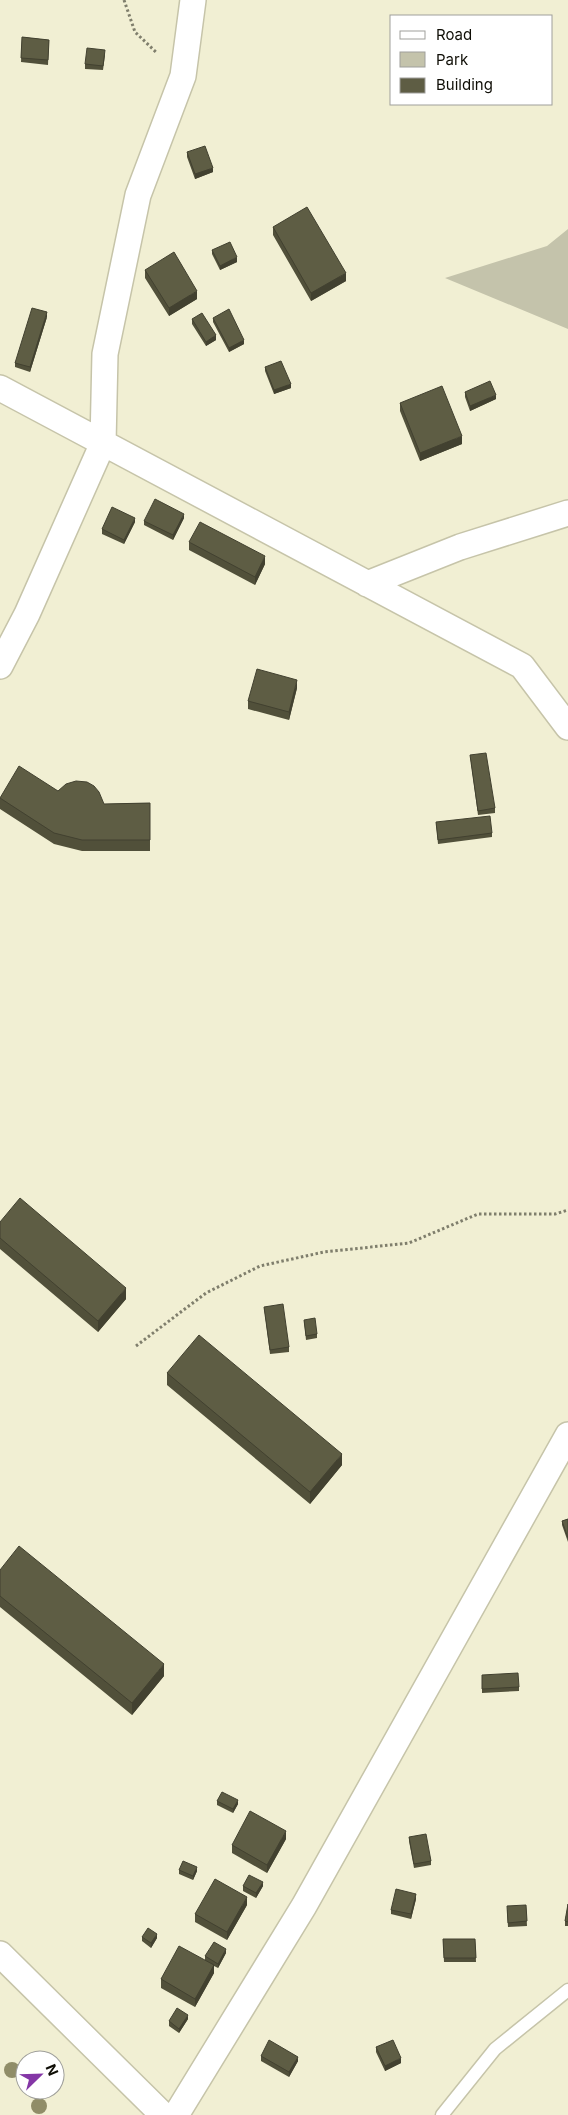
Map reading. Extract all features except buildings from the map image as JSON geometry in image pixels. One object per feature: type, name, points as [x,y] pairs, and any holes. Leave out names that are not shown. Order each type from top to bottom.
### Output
[{"type":"street","points":[[0,666],[27,614],[103,443],[105,354],[138,195],[183,76],[193,0]]},
{"type":"street","points":[[0,388],[522,666],[568,727]]},
{"type":"street","points":[[367,584],[460,548],[568,513]]},
{"type":"street","points":[[176,2115],[304,1906],[568,1435]]},
{"type":"street","points":[[0,1954],[162,2115]]},
{"type":"lane","points":[[442,2115],[496,2049],[568,1990]]},
{"type":"path","points":[[124,0],[135,32],[183,76]]},
{"type":"path","points":[[136,1346],[206,1293],[260,1266],[324,1252],[409,1243],[478,1214],[555,1214],[568,1210]]},
{"type":"green space","points":[[568,229],[568,329],[445,278],[547,246]]}]
